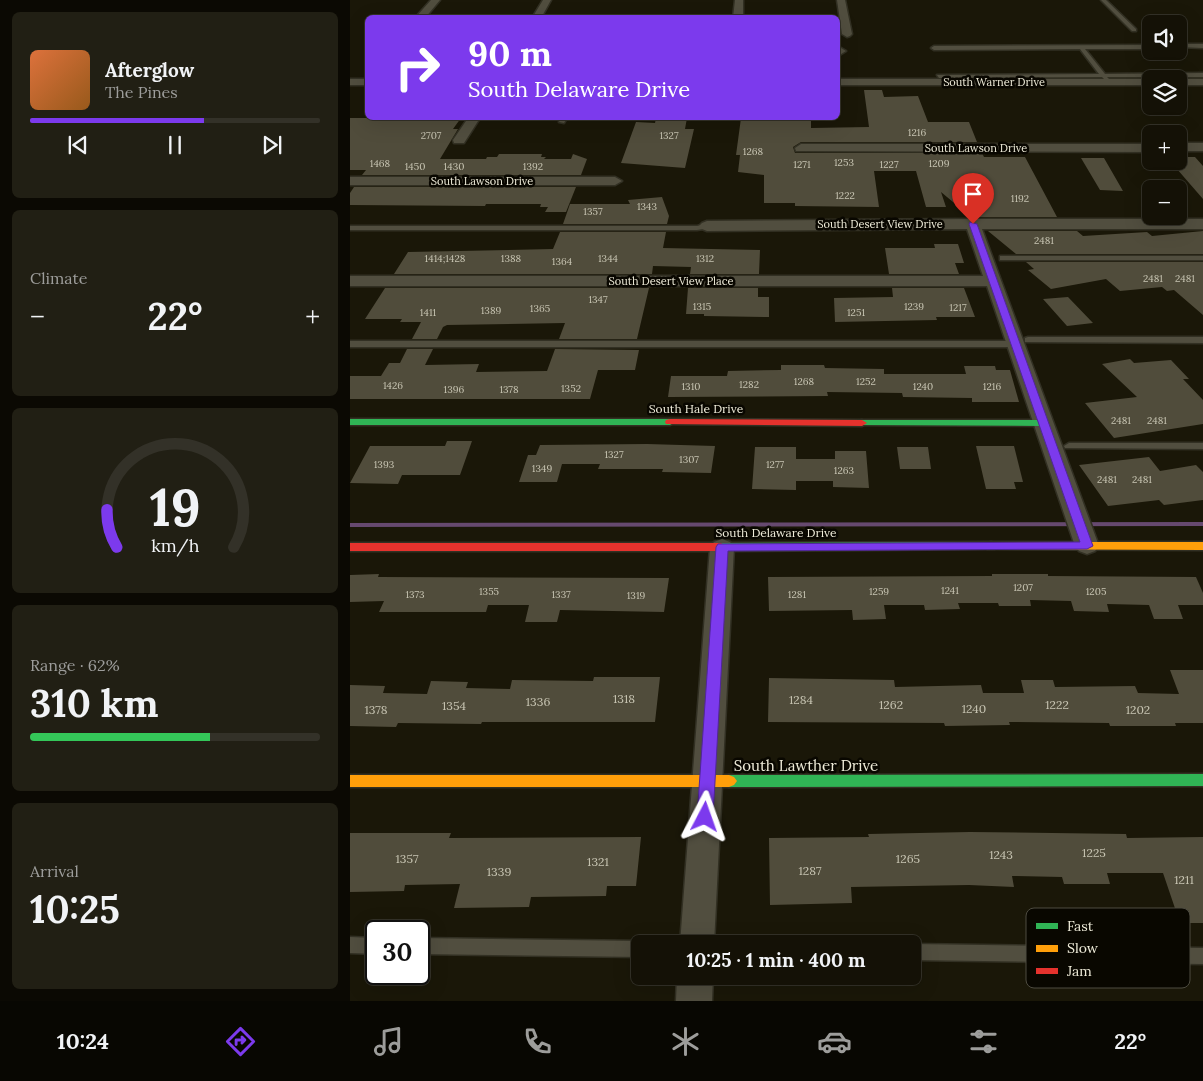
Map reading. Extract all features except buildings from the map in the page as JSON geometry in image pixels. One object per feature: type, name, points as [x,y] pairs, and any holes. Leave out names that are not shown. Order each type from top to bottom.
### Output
[{"type":"street","points":[[422,15],[436,0]]},
{"type":"street","points":[[538,15],[547,0]]},
{"type":"street","points":[[738,15],[739,0]]},
{"type":"street","points":[[841,0],[847,34]]},
{"type":"street","name":"South Warner Drive","points":[[840,82],[1106,79],[1142,81]]},
{"type":"street","points":[[1187,82],[1203,82]]},
{"type":"street","points":[[459,140],[473,120]]},
{"type":"street","name":"South Lawson Drive","points":[[801,148],[1142,148]]},
{"type":"street","points":[[1187,148],[1203,148]]},
{"type":"street","name":"South Lawson Drive","points":[[350,181],[614,181]]},
{"type":"street","points":[[973,224],[992,281],[1021,342],[1042,423],[1082,531]]},
{"type":"street","name":"South Desert View Drive","points":[[706,226],[1203,224]]},
{"type":"street","name":"South Desert View Place","points":[[350,281],[992,281]]},
{"type":"street","name":"South Hale Drive","points":[[350,422],[1042,423]]},
{"type":"street","name":"South Delaware Drive","points":[[350,547],[722,547],[1082,531],[1203,546]]},
{"type":"street","points":[[698,935],[722,547]]},
{"type":"street","name":"South Lawther Drive","points":[[350,781],[1203,780]]},
{"type":"street","points":[[694,1001],[695,985]]},
{"type":"lane","points":[[1103,0],[1134,30]]},
{"type":"lane","points":[[934,48],[1142,46]]},
{"type":"lane","points":[[1187,46],[1203,46]]},
{"type":"lane","points":[[1081,47],[1106,79]]},
{"type":"lane","points":[[939,76],[1106,79],[1203,76]]},
{"type":"lane","points":[[350,228],[697,228],[706,226]]},
{"type":"lane","points":[[1003,258],[1203,258]]},
{"type":"lane","points":[[350,344],[1203,340]]},
{"type":"lane","points":[[1069,446],[1203,446]]},
{"type":"lane","points":[[350,945],[365,946]]},
{"type":"lane","points":[[430,946],[631,949]]},
{"type":"lane","points":[[921,952],[1026,954]]},
{"type":"lane","points":[[1190,956],[1203,956]]},
{"type":"waterway","points":[[350,525],[1203,524]]},
{"type":"traffic: fast","points":[[350,422],[670,422]]},
{"type":"traffic: fast","points":[[862,423],[1042,423]]},
{"type":"traffic: fast","points":[[721,547],[991,546]]},
{"type":"traffic: fast","points":[[729,781],[1203,780]]},
{"type":"traffic: slow","points":[[991,546],[1203,546]]},
{"type":"traffic: slow","points":[[350,781],[729,781]]},
{"type":"traffic: jam","points":[[670,422],[862,423]]},
{"type":"traffic: jam","points":[[350,547],[721,547]]},
{"type":"route","points":[[705,817],[722,547],[1087,546],[973,224]]}]
